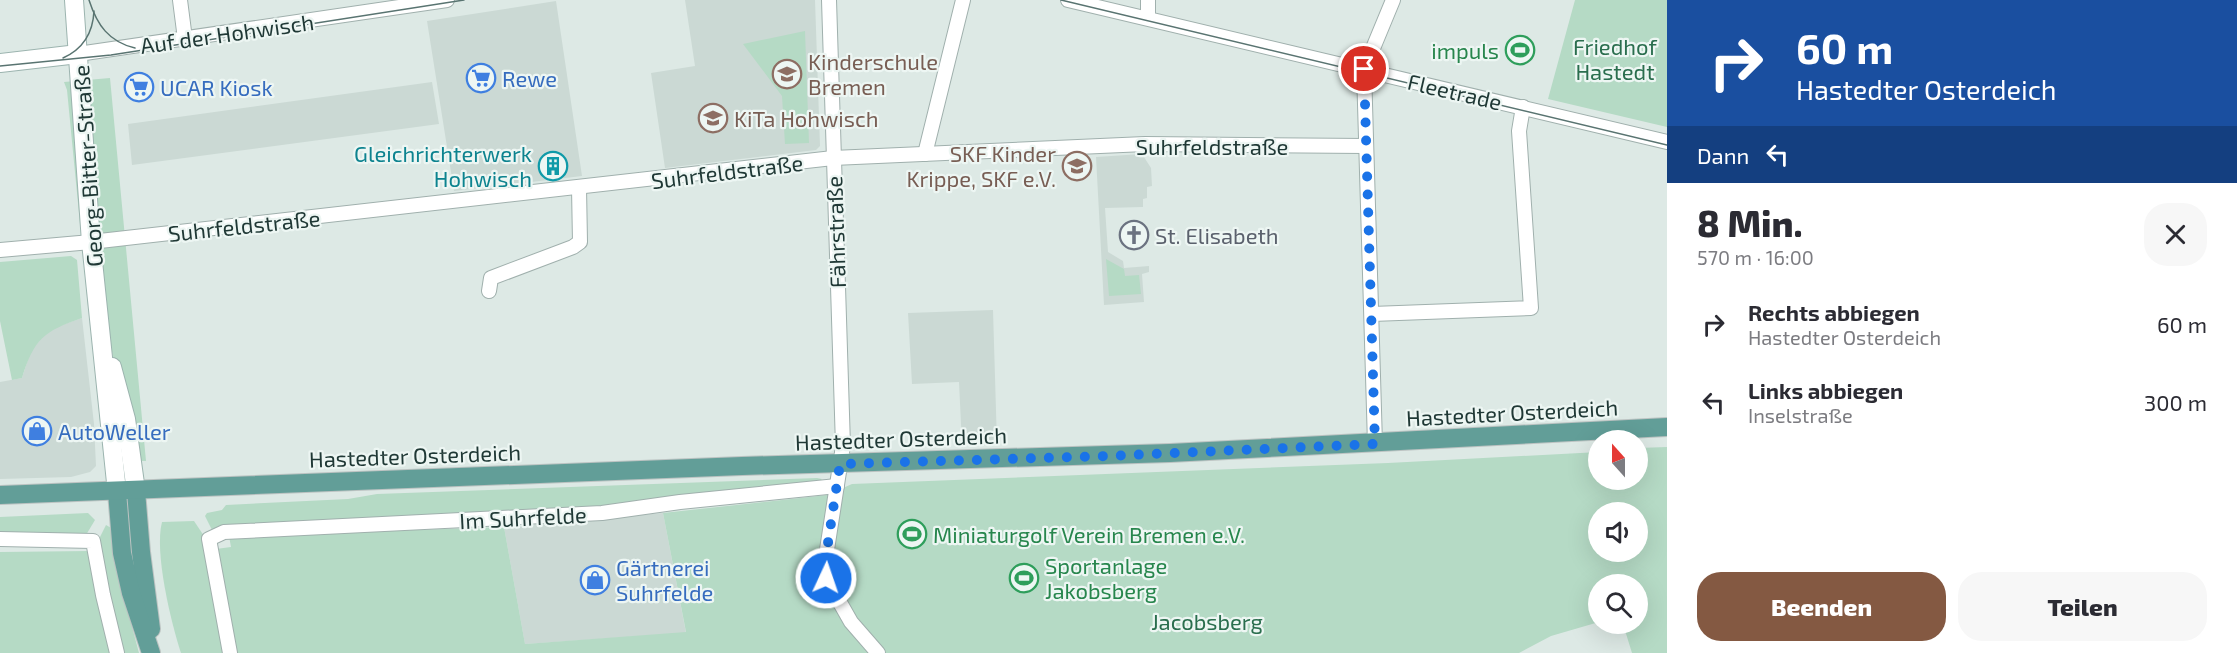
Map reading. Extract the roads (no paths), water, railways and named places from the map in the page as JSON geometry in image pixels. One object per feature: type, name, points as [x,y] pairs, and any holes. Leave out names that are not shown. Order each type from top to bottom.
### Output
[{"type":"main road","name":"Georg-Bitter-Straße","points":[[74,0],[91,242],[117,492]]},
{"type":"main road","points":[[0,63],[78,54]]},
{"type":"main road","name":"Georg-Bitter-Straße","points":[[100,331],[126,419],[136,491]]},
{"type":"main road","name":"Hastedter Osterdeich","points":[[0,495],[1108,456],[1667,428]]},
{"type":"main road","points":[[136,491],[152,653]]},
{"type":"main road","points":[[117,492],[123,553],[131,594],[152,653]]},
{"type":"street","points":[[180,0],[185,39]]},
{"type":"street","name":"Auf der Hohwisch","points":[[78,54],[447,0]]},
{"type":"street","name":"Fährstraße","points":[[829,0],[843,446],[826,556],[826,578],[848,619],[878,653]]},
{"type":"street","points":[[925,154],[963,0]]},
{"type":"street","name":"Fleetrade","points":[[1068,0],[1667,142]]},
{"type":"street","points":[[1148,0],[1148,18]]},
{"type":"street","points":[[1375,444],[1364,69],[1393,0]]},
{"type":"street","points":[[1371,314],[1531,308],[1519,131],[1523,107]]},
{"type":"street","name":"Suhrfeldstraße","points":[[0,250],[91,242],[833,158],[1145,144],[1366,146]]},
{"type":"street","points":[[489,291],[491,278],[573,247],[580,242],[579,188]]},
{"type":"street","name":"Im Suhrfelde","points":[[230,653],[209,539],[224,532],[602,513],[680,502],[837,486]]},
{"type":"street","points":[[0,539],[93,541],[117,653]]},
{"type":"tram line","points":[[89,0],[105,31],[118,41],[135,48]]},
{"type":"tram line","points":[[0,66],[111,55],[464,0]]},
{"type":"tram line","points":[[1061,0],[1667,145]]},
{"type":"tram line","points":[[63,58],[76,50],[86,39],[92,26],[94,11]]},
{"type":"place","name":"impuls","points":[[1520,50]]},
{"type":"place","name":"Kinderschule Bremen","points":[[787,74]]},
{"type":"place","name":"Rewe","points":[[481,78]]},
{"type":"place","name":"UCAR Kiosk","points":[[139,87]]},
{"type":"place","name":"KiTa Hohwisch","points":[[713,118]]},
{"type":"place","name":"Gleichrichterwerk Hohwisch","points":[[553,166]]},
{"type":"place","name":"SKF Kinder Krippe, SKF e.V.","points":[[1077,166]]},
{"type":"place","name":"St. Elisabeth","points":[[1134,235]]},
{"type":"place","name":"AutoWeller","points":[[37,431]]},
{"type":"place","name":"Miniaturgolf Verein Bremen e.V.","points":[[912,534]]},
{"type":"place","name":"Sportanlage Jakobsberg","points":[[1024,578]]},
{"type":"place","name":"Gärtnerei Suhrfelde","points":[[595,580]]},
{"type":"park label","name":"Friedhof Hastedt","points":[[1615,58]]},
{"type":"park label","name":"Jacobsberg","points":[[1207,621]]}]
